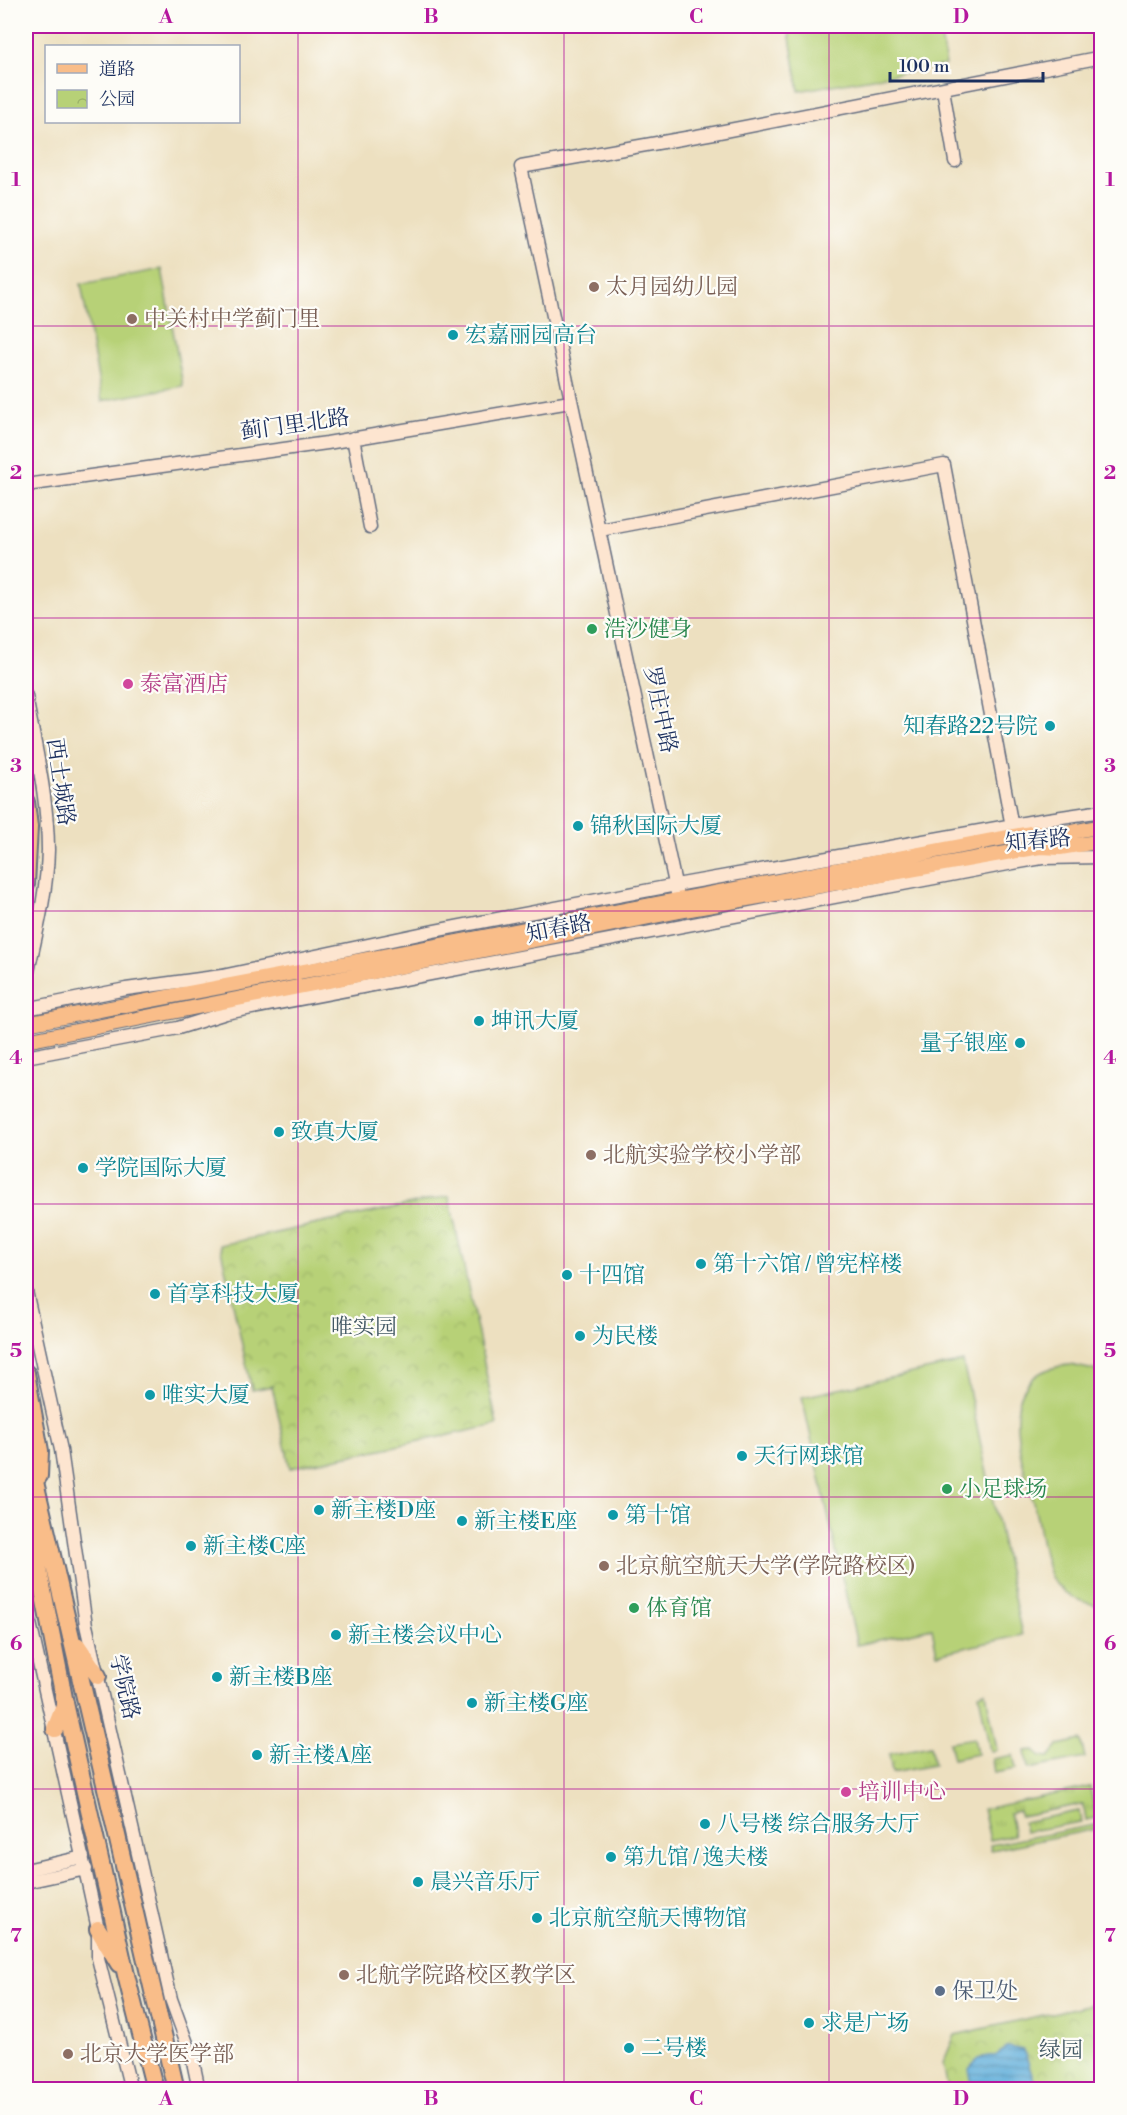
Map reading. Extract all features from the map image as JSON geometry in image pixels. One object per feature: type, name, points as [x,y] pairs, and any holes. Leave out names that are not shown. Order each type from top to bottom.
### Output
[{"type":"highway","points":[[26,802],[29,827],[26,885]]},
{"type":"highway","points":[[26,1373],[40,1451],[32,1506]]},
{"type":"highway","name":"学院路","points":[[26,1443],[32,1506],[73,1637],[127,1886],[176,2090]]},
{"type":"highway","name":"学院路","points":[[32,1506],[28,1531],[126,1976],[155,2090]]},
{"type":"highway","points":[[73,1637],[98,1676]]},
{"type":"highway","points":[[55,1729],[65,1703]]},
{"type":"highway","points":[[98,1929],[126,1976]]},
{"type":"main road","name":"知春路","points":[[26,1024],[678,899],[1013,831],[1037,832],[1051,836],[1101,826]]},
{"type":"main road","name":"知春路","points":[[26,1041],[678,899],[1040,847],[1060,848],[1101,841]]},
{"type":"street","points":[[956,161],[943,89],[1101,57]]},
{"type":"street","name":"罗庄中路","points":[[678,899],[521,167],[943,89]]},
{"type":"street","name":"蓟门里北路","points":[[26,485],[353,438],[570,402]]},
{"type":"street","points":[[353,438],[370,527]]},
{"type":"street","points":[[600,530],[944,465],[1013,831]]},
{"type":"street","name":"西土城路","points":[[26,696],[45,800],[48,851],[42,910],[26,981]]},
{"type":"street","name":"知春路","points":[[1013,831],[1101,812]]},
{"type":"street","name":"知春路","points":[[26,1057],[178,1028],[226,1013],[1008,864],[1042,858],[1060,860],[1101,857]]},
{"type":"street","name":"知春路","points":[[26,1009],[126,989],[222,976],[434,931],[678,899]]},
{"type":"street","name":"学院路","points":[[26,1291],[61,1450],[77,1573],[98,1676],[171,1999],[192,2057],[200,2090]]},
{"type":"street","points":[[26,1605],[98,1929],[98,1958],[131,2090]]},
{"type":"street","points":[[26,1870],[84,1863]]},
{"type":"street","points":[[26,1882],[84,1863]]},
{"type":"green space","points":[[788,26],[939,26],[946,65],[799,91]]},
{"type":"green space","points":[[162,269],[183,386],[102,401],[81,284]]},
{"type":"green space","name":"唯实园","points":[[449,1196],[497,1425],[290,1468],[272,1386],[252,1390],[220,1245]]},
{"type":"green space","points":[[963,1362],[1022,1635],[937,1654],[932,1628],[857,1645],[802,1397]]},
{"type":"green space","points":[[1070,1365],[1094,1370],[1101,1376],[1101,1606],[1087,1603],[1066,1593],[1051,1577],[1019,1444],[1017,1421],[1019,1401],[1028,1383],[1044,1371]]},
{"type":"green space","points":[[986,1692],[997,1750],[990,1751],[979,1694]]},
{"type":"green space","points":[[974,1738],[977,1754],[953,1759],[949,1742]]},
{"type":"green space","points":[[1081,1740],[1085,1758],[1028,1769],[1025,1751],[1034,1750],[1040,1756],[1049,1757],[1059,1745]]},
{"type":"green space","points":[[930,1746],[934,1765],[892,1773],[889,1754]]},
{"type":"green space","points":[[1013,1755],[1016,1769],[994,1773],[992,1759]]},
{"type":"green space","points":[[1090,1787],[1096,1818],[1086,1820],[1083,1804],[1020,1816],[1019,1811],[1009,1813],[1014,1835],[990,1840],[983,1809]]},
{"type":"green space","points":[[1079,1811],[1081,1822],[1025,1832],[1023,1822]]},
{"type":"green space","points":[[1095,1825],[1096,1829],[991,1850],[990,1845]]},
{"type":"green space","name":"绿园","points":[[1101,2002],[1101,2089],[948,2089],[943,2063],[955,2035]]},
{"type":"water","points":[[1008,2047],[1024,2050],[1037,2089],[973,2089],[969,2069],[980,2058],[995,2056]]},
{"type":"place","name":"太月园幼儿园","points":[[594,287]]},
{"type":"place","name":"中关村中学蓟门里","points":[[132,319]]},
{"type":"place","name":"宏嘉丽园高台","points":[[453,335]]},
{"type":"place","name":"浩沙健身","points":[[592,629]]},
{"type":"place","name":"泰富酒店","points":[[128,684]]},
{"type":"place","name":"知春路22号院","points":[[1050,726]]},
{"type":"place","name":"锦秋国际大厦","points":[[578,826]]},
{"type":"place","name":"坤讯大厦","points":[[479,1021]]},
{"type":"place","name":"量子银座","points":[[1020,1043]]},
{"type":"place","name":"致真大厦","points":[[279,1132]]},
{"type":"place","name":"北航实验学校小学部","points":[[591,1155]]},
{"type":"place","name":"学院国际大厦","points":[[83,1168]]},
{"type":"place","name":"第十六馆 / 曾宪梓楼","points":[[701,1264]]},
{"type":"place","name":"十四馆","points":[[567,1275]]},
{"type":"place","name":"首享科技大厦","points":[[155,1294]]},
{"type":"place","name":"为民楼","points":[[580,1336]]},
{"type":"place","name":"唯实大厦","points":[[150,1395]]},
{"type":"place","name":"天行网球馆","points":[[742,1456]]},
{"type":"place","name":"小足球场","points":[[947,1489]]},
{"type":"place","name":"新主楼D座","points":[[319,1510]]},
{"type":"place","name":"第十馆","points":[[613,1515]]},
{"type":"place","name":"新主楼E座","points":[[462,1521]]},
{"type":"place","name":"新主楼C座","points":[[191,1546]]},
{"type":"place","name":"北京航空航天大学(学院路校区)","points":[[604,1566]]},
{"type":"place","name":"体育馆","points":[[634,1608]]},
{"type":"place","name":"新主楼会议中心","points":[[336,1635]]},
{"type":"place","name":"新主楼B座","points":[[217,1677]]},
{"type":"place","name":"新主楼G座","points":[[472,1703]]},
{"type":"place","name":"新主楼A座","points":[[257,1755]]},
{"type":"place","name":"培训中心","points":[[846,1792]]},
{"type":"place","name":"八号楼 综合服务大厅","points":[[705,1824]]},
{"type":"place","name":"第九馆 / 逸夫楼","points":[[611,1857]]},
{"type":"place","name":"晨兴音乐厅","points":[[418,1882]]},
{"type":"place","name":"北京航空航天博物馆","points":[[537,1918]]},
{"type":"place","name":"北航学院路校区教学区","points":[[344,1975]]},
{"type":"place","name":"保卫处","points":[[940,1991]]},
{"type":"place","name":"求是广场","points":[[809,2023]]},
{"type":"place","name":"二号楼","points":[[629,2048]]},
{"type":"place","name":"北京大学医学部","points":[[68,2054]]}]
